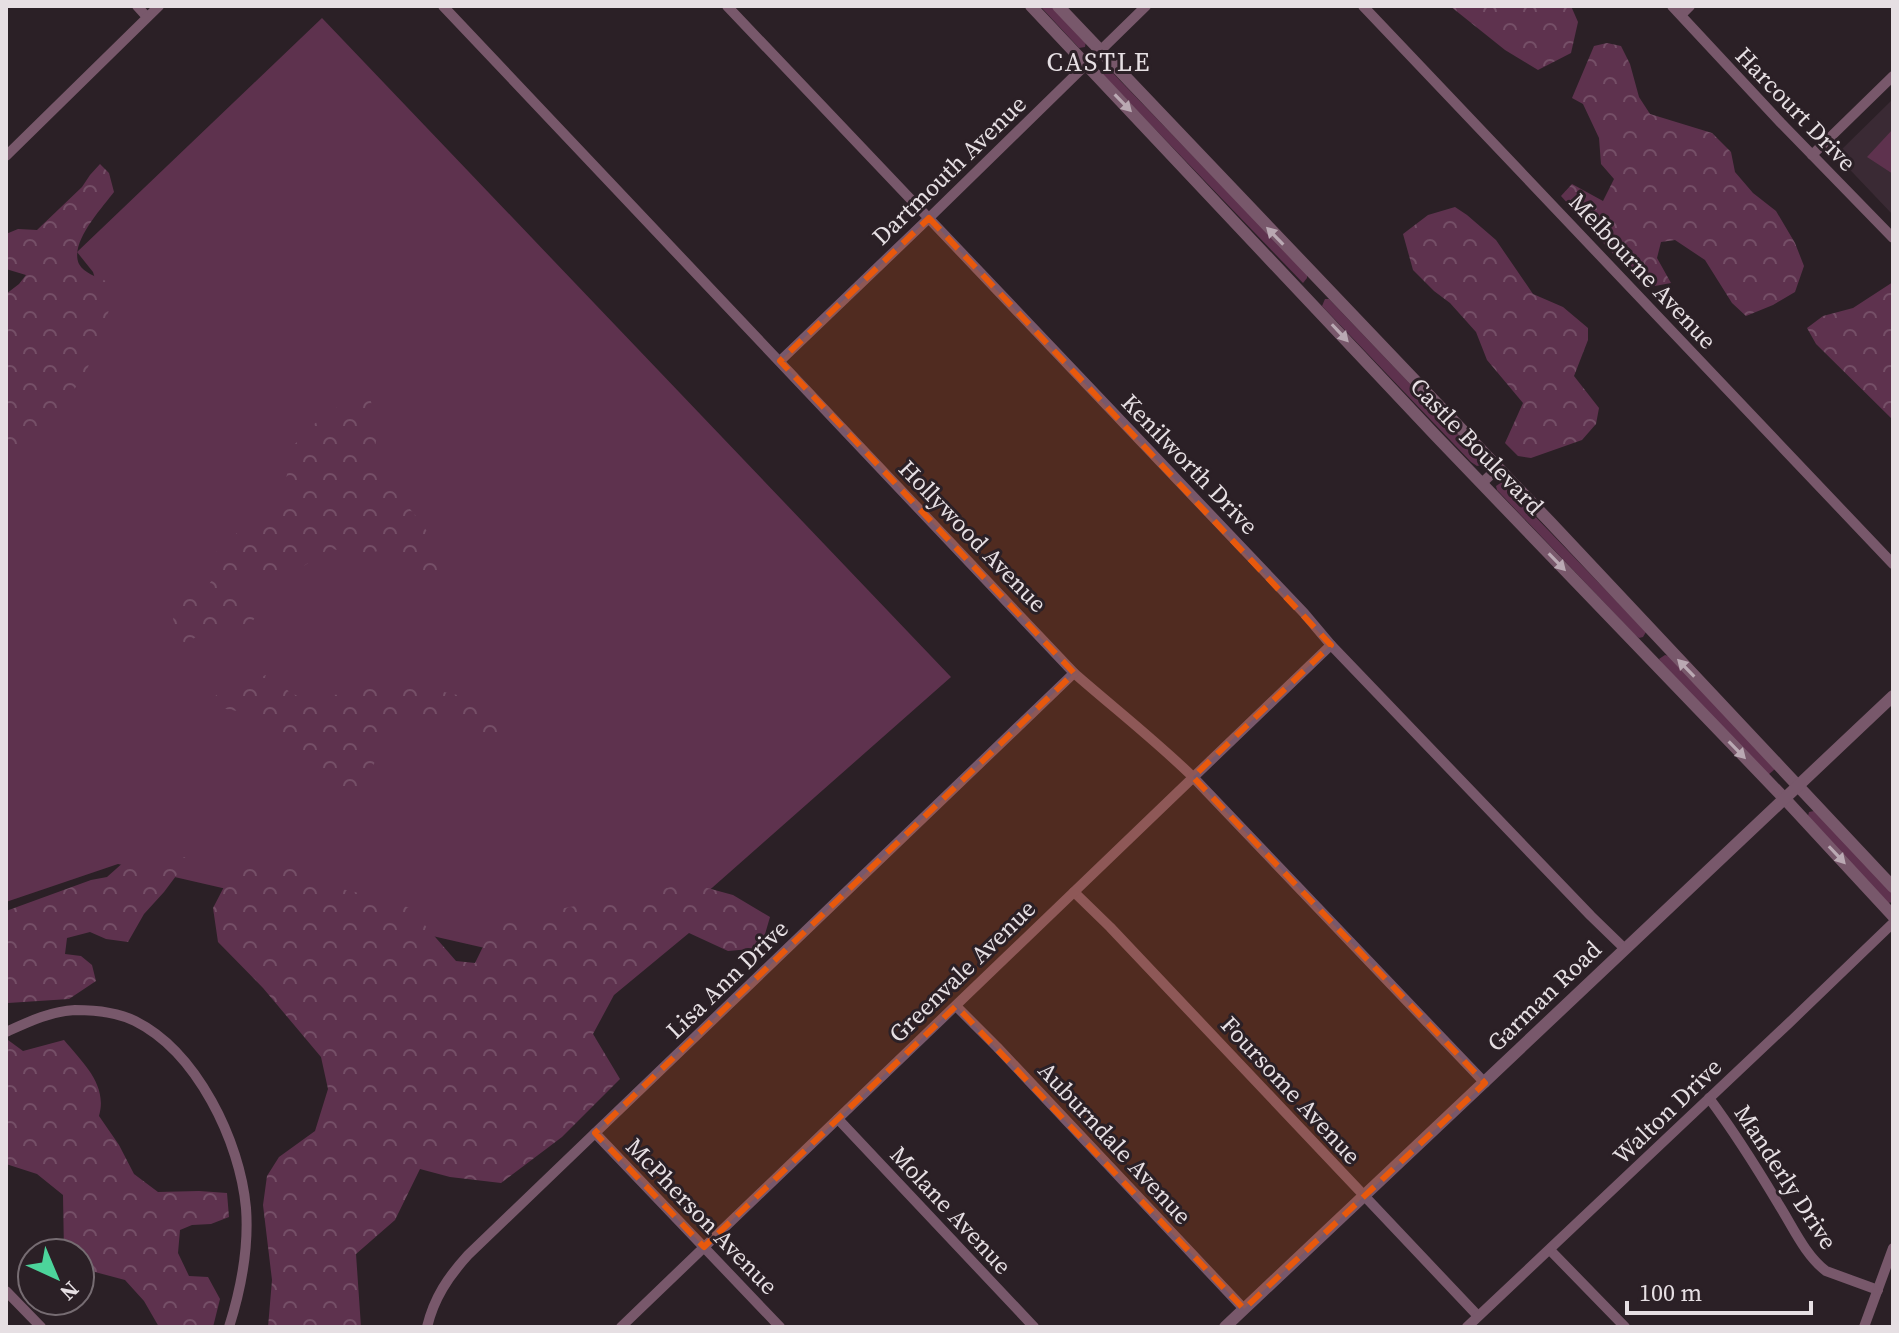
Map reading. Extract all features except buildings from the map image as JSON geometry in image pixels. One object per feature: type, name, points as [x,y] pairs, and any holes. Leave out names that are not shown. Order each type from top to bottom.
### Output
[{"type":"street","points":[[137,6],[147,17]]},
{"type":"street","points":[[6,156],[159,6]]},
{"type":"street","name":"Hollywood Avenue","points":[[443,6],[1074,673],[1155,740],[1193,777],[1485,1083]]},
{"type":"street","name":"Kenilworth Drive","points":[[727,6],[1331,645],[1625,949]]},
{"type":"street","name":"Castle Boulevard","points":[[1031,6],[1893,916]]},
{"type":"street","name":"Castle Boulevard","points":[[1058,6],[1893,887]]},
{"type":"street","name":"Dartmouth Avenue","points":[[780,361],[1146,6]]},
{"type":"street","name":"Melbourne Avenue","points":[[1363,6],[1893,564]]},
{"type":"street","name":"Harcourt Drive","points":[[1672,6],[1893,238]]},
{"type":"street","points":[[1681,15],[1690,6]]},
{"type":"street","points":[[1812,155],[1893,76]]},
{"type":"street","points":[[1310,300],[1324,286]]},
{"type":"street","points":[[1482,483],[1498,468]]},
{"type":"street","points":[[1648,657],[1663,643]]},
{"type":"street","name":"Greenvale Avenue","points":[[621,1327],[1331,645]]},
{"type":"street","name":"Lisa Ann Drive","points":[[427,1327],[439,1293],[455,1269],[1074,673]]},
{"type":"street","name":"Garman Road","points":[[1225,1327],[1893,696]]},
{"type":"street","name":"Foursome Avenue","points":[[1074,892],[1478,1316]]},
{"type":"street","name":"Walton Drive","points":[[1467,1327],[1893,923]]},
{"type":"street","name":"Auburndale Avenue","points":[[956,1006],[1244,1309]]},
{"type":"street","points":[[6,1032],[51,1014],[69,1011],[114,1014],[134,1021],[165,1041],[194,1075],[223,1125],[239,1172],[246,1208],[243,1273],[229,1327]]},
{"type":"street","name":"Manderly Drive","points":[[1709,1098],[1735,1132],[1819,1266],[1878,1290]]},
{"type":"street","name":"Molane Avenue","points":[[838,1119],[1034,1327]]},
{"type":"street","name":"McPherson Avenue","points":[[595,1133],[780,1327]]},
{"type":"street","points":[[1864,1327],[1893,1248]]},
{"type":"street","points":[[1550,1250],[1625,1327]]},
{"type":"street","points":[[6,1291],[41,1327]]},
{"type":"highlighted area","points":[[929,218],[1331,645],[1193,777],[1485,1083],[1244,1309],[956,1006],[704,1247],[595,1133],[1074,673],[780,361]]},
{"type":"shaded area","points":[[1893,99],[1893,215],[1836,155]]},
{"type":"green space","points":[[1040,6],[1053,6],[1086,41],[1085,47],[1079,48]]},
{"type":"green space","points":[[1450,6],[1571,6],[1578,22],[1571,53],[1538,70],[1505,50]]},
{"type":"green space","points":[[322,18],[951,677],[611,977],[118,864],[6,902],[6,425],[100,295],[93,272],[77,252]]},
{"type":"green space","points":[[1607,43],[1621,46],[1630,64],[1639,97],[1650,114],[1712,133],[1731,152],[1735,172],[1753,193],[1776,211],[1795,243],[1804,266],[1795,292],[1746,316],[1732,303],[1705,260],[1675,240],[1661,242],[1657,258],[1671,283],[1644,288],[1561,196],[1572,184],[1603,201],[1614,179],[1601,164],[1599,138],[1583,104],[1572,98],[1594,46]]},
{"type":"green space","points":[[1106,66],[1307,274],[1303,283],[1102,74]]},
{"type":"green space","points":[[1893,129],[1893,174],[1867,157]]},
{"type":"green space","points":[[100,164],[109,173],[114,192],[88,226],[77,256],[84,270],[106,281],[111,304],[86,372],[67,400],[6,453],[6,294],[26,275],[6,269],[6,234],[18,229],[37,230],[82,187]]},
{"type":"green space","points":[[1455,207],[1496,240],[1533,294],[1563,307],[1588,328],[1588,340],[1574,376],[1599,408],[1596,424],[1582,440],[1531,458],[1518,456],[1505,443],[1523,403],[1487,360],[1476,332],[1450,303],[1413,270],[1403,234],[1428,215]]},
{"type":"green space","points":[[1893,282],[1893,420],[1816,344],[1807,328],[1823,316],[1853,308]]},
{"type":"green space","points":[[1325,299],[1329,299],[1460,436],[1482,462],[1481,465],[1471,462],[1322,306]]},
{"type":"green space","points":[[369,395],[379,429],[373,467],[436,544],[439,572],[422,571],[397,556],[379,551],[353,555],[330,548],[298,570],[256,571],[238,583],[256,616],[252,622],[199,635],[185,644],[175,628],[173,615],[179,602],[191,589],[204,591],[212,580],[208,561],[229,539],[273,507],[285,482],[295,444],[310,427],[353,396]]},
{"type":"green space","points":[[1502,482],[1646,632],[1643,637],[1635,635],[1497,490],[1496,486]]},
{"type":"green space","points":[[1665,655],[1775,769],[1768,775],[1662,663],[1659,659]]},
{"type":"green space","points":[[266,675],[291,692],[315,702],[332,695],[350,694],[363,686],[388,693],[401,684],[420,682],[435,690],[471,698],[495,708],[514,723],[500,743],[476,728],[449,719],[418,716],[395,731],[378,752],[365,791],[343,802],[265,722],[248,713],[204,705],[223,690]]},
{"type":"green space","points":[[1814,811],[1893,893],[1893,902],[1888,903],[1808,816],[1809,812]]},
{"type":"green space","points":[[191,856],[144,914],[128,942],[106,939],[90,932],[67,938],[65,954],[81,956],[92,965],[96,981],[69,999],[8,1003],[6,1006],[6,911],[107,877],[125,861],[134,867]]},
{"type":"green space","points":[[277,859],[319,884],[410,908],[456,961],[475,963],[503,906],[527,915],[689,883],[733,895],[770,917],[761,948],[728,951],[689,933],[614,995],[593,1034],[620,1079],[562,1137],[501,1183],[450,1177],[420,1169],[395,1220],[356,1254],[361,1327],[268,1327],[272,1280],[263,1205],[267,1176],[279,1157],[315,1131],[328,1089],[321,1057],[263,988],[218,942],[213,908],[238,860]]},
{"type":"green space","points":[[8,1040],[23,1051],[64,1040],[97,1084],[101,1105],[99,1116],[134,1174],[158,1192],[227,1193],[229,1217],[180,1230],[178,1253],[189,1276],[208,1277],[220,1299],[213,1327],[159,1327],[144,1301],[125,1280],[96,1272],[96,1237],[64,1237],[63,1195],[37,1174],[6,1164]]},
{"type":"district","name":"CASTLE","points":[[1099,62]]}]
